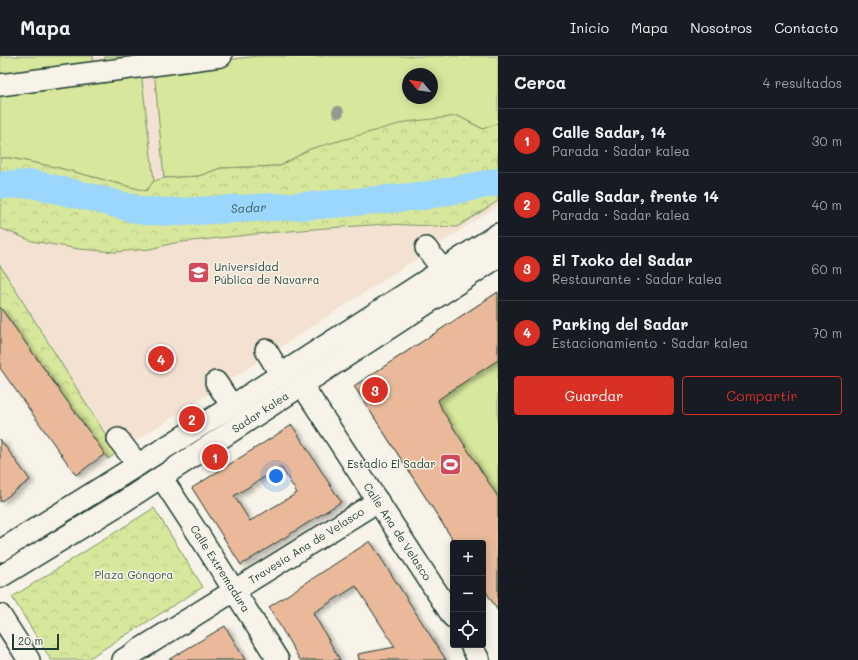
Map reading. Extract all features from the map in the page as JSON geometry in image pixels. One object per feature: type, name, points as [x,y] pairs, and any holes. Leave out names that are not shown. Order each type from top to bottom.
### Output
[{"type":"street","points":[[0,84],[97,64],[221,56]]},
{"type":"street","name":"Sadar kalea","points":[[0,551],[232,406],[498,234]]},
{"type":"street","points":[[426,248],[443,270]]},
{"type":"street","name":"Sadar kalea","points":[[0,578],[161,477],[498,258]]},
{"type":"street","points":[[266,350],[281,374]]},
{"type":"street","points":[[216,382],[232,406]]},
{"type":"street","name":"Calle Ana de Velasco","points":[[302,385],[450,612]]},
{"type":"street","points":[[118,439],[138,465]]},
{"type":"street","name":"Calle Extremadura","points":[[161,477],[278,660]]},
{"type":"street","name":"Travesía Ana de Velasco","points":[[235,591],[378,501]]},
{"type":"street","points":[[123,660],[235,591]]},
{"type":"street","points":[[0,615],[29,660]]},
{"type":"street","points":[[473,648],[479,660]]},
{"type":"shaded area","name":"Universidad Pública de Navarra","points":[[0,56],[498,56],[498,206],[108,459],[0,307]]},
{"type":"green space","points":[[0,56],[93,56],[94,68],[0,79]]},
{"type":"green space","points":[[105,56],[191,56],[107,67]]},
{"type":"green space","points":[[258,56],[498,56],[498,123],[483,129],[458,116],[310,149],[280,166],[221,168],[199,176],[164,178],[154,69]]},
{"type":"green space","points":[[141,71],[154,181],[146,191],[59,168],[11,158],[0,158],[0,89]]},
{"type":"green space","points":[[458,116],[483,129],[498,123],[498,201],[457,227],[386,224],[313,229],[174,243],[150,249],[115,252],[79,249],[32,241],[0,228],[0,158],[11,158],[59,168],[146,191],[154,181],[164,178],[199,176],[221,168],[280,166],[310,149],[406,122]]},
{"type":"green space","points":[[0,265],[117,453],[108,459],[0,307]]},
{"type":"green space","name":"Estadio El Sadar","points":[[498,292],[498,611],[486,592],[486,540],[453,540],[354,386]]},
{"type":"green space","name":"Plaza Góngora","points":[[154,508],[203,587],[86,660],[51,660],[12,597]]},
{"type":"building","name":"Estadio El Sadar","points":[[498,292],[498,360],[438,400],[442,410],[498,497],[498,611],[486,592],[486,540],[453,540],[354,386]]},
{"type":"building","points":[[0,307],[105,454],[76,475],[0,368]]},
{"type":"building","points":[[292,425],[341,502],[241,565],[192,488]],"holes":[[[281,467],[297,493],[250,521],[234,496]]]},
{"type":"building","points":[[0,439],[30,480],[0,502]]},
{"type":"building","points":[[370,541],[446,660],[359,660],[358,654],[395,647],[356,586],[313,613],[340,660],[300,660],[269,607]]},
{"type":"building","points":[[225,626],[245,660],[168,660]]},
{"type":"waterway","name":"Sadar","points":[[0,185],[33,184],[143,211],[183,212],[321,205],[423,196],[498,182]]},
{"type":"place","name":"Universidad Pública de Navarra","points":[[198,273]]},
{"type":"place","name":"Parking del Sadar","points":[[161,359]]},
{"type":"place","name":"El Txoko del Sadar","points":[[375,390]]},
{"type":"place","name":"Calle Sadar, frente 14","points":[[192,419]]},
{"type":"place","name":"Calle Sadar, 14","points":[[215,457]]},
{"type":"place","name":"Estadio El Sadar","points":[[451,464]]}]
